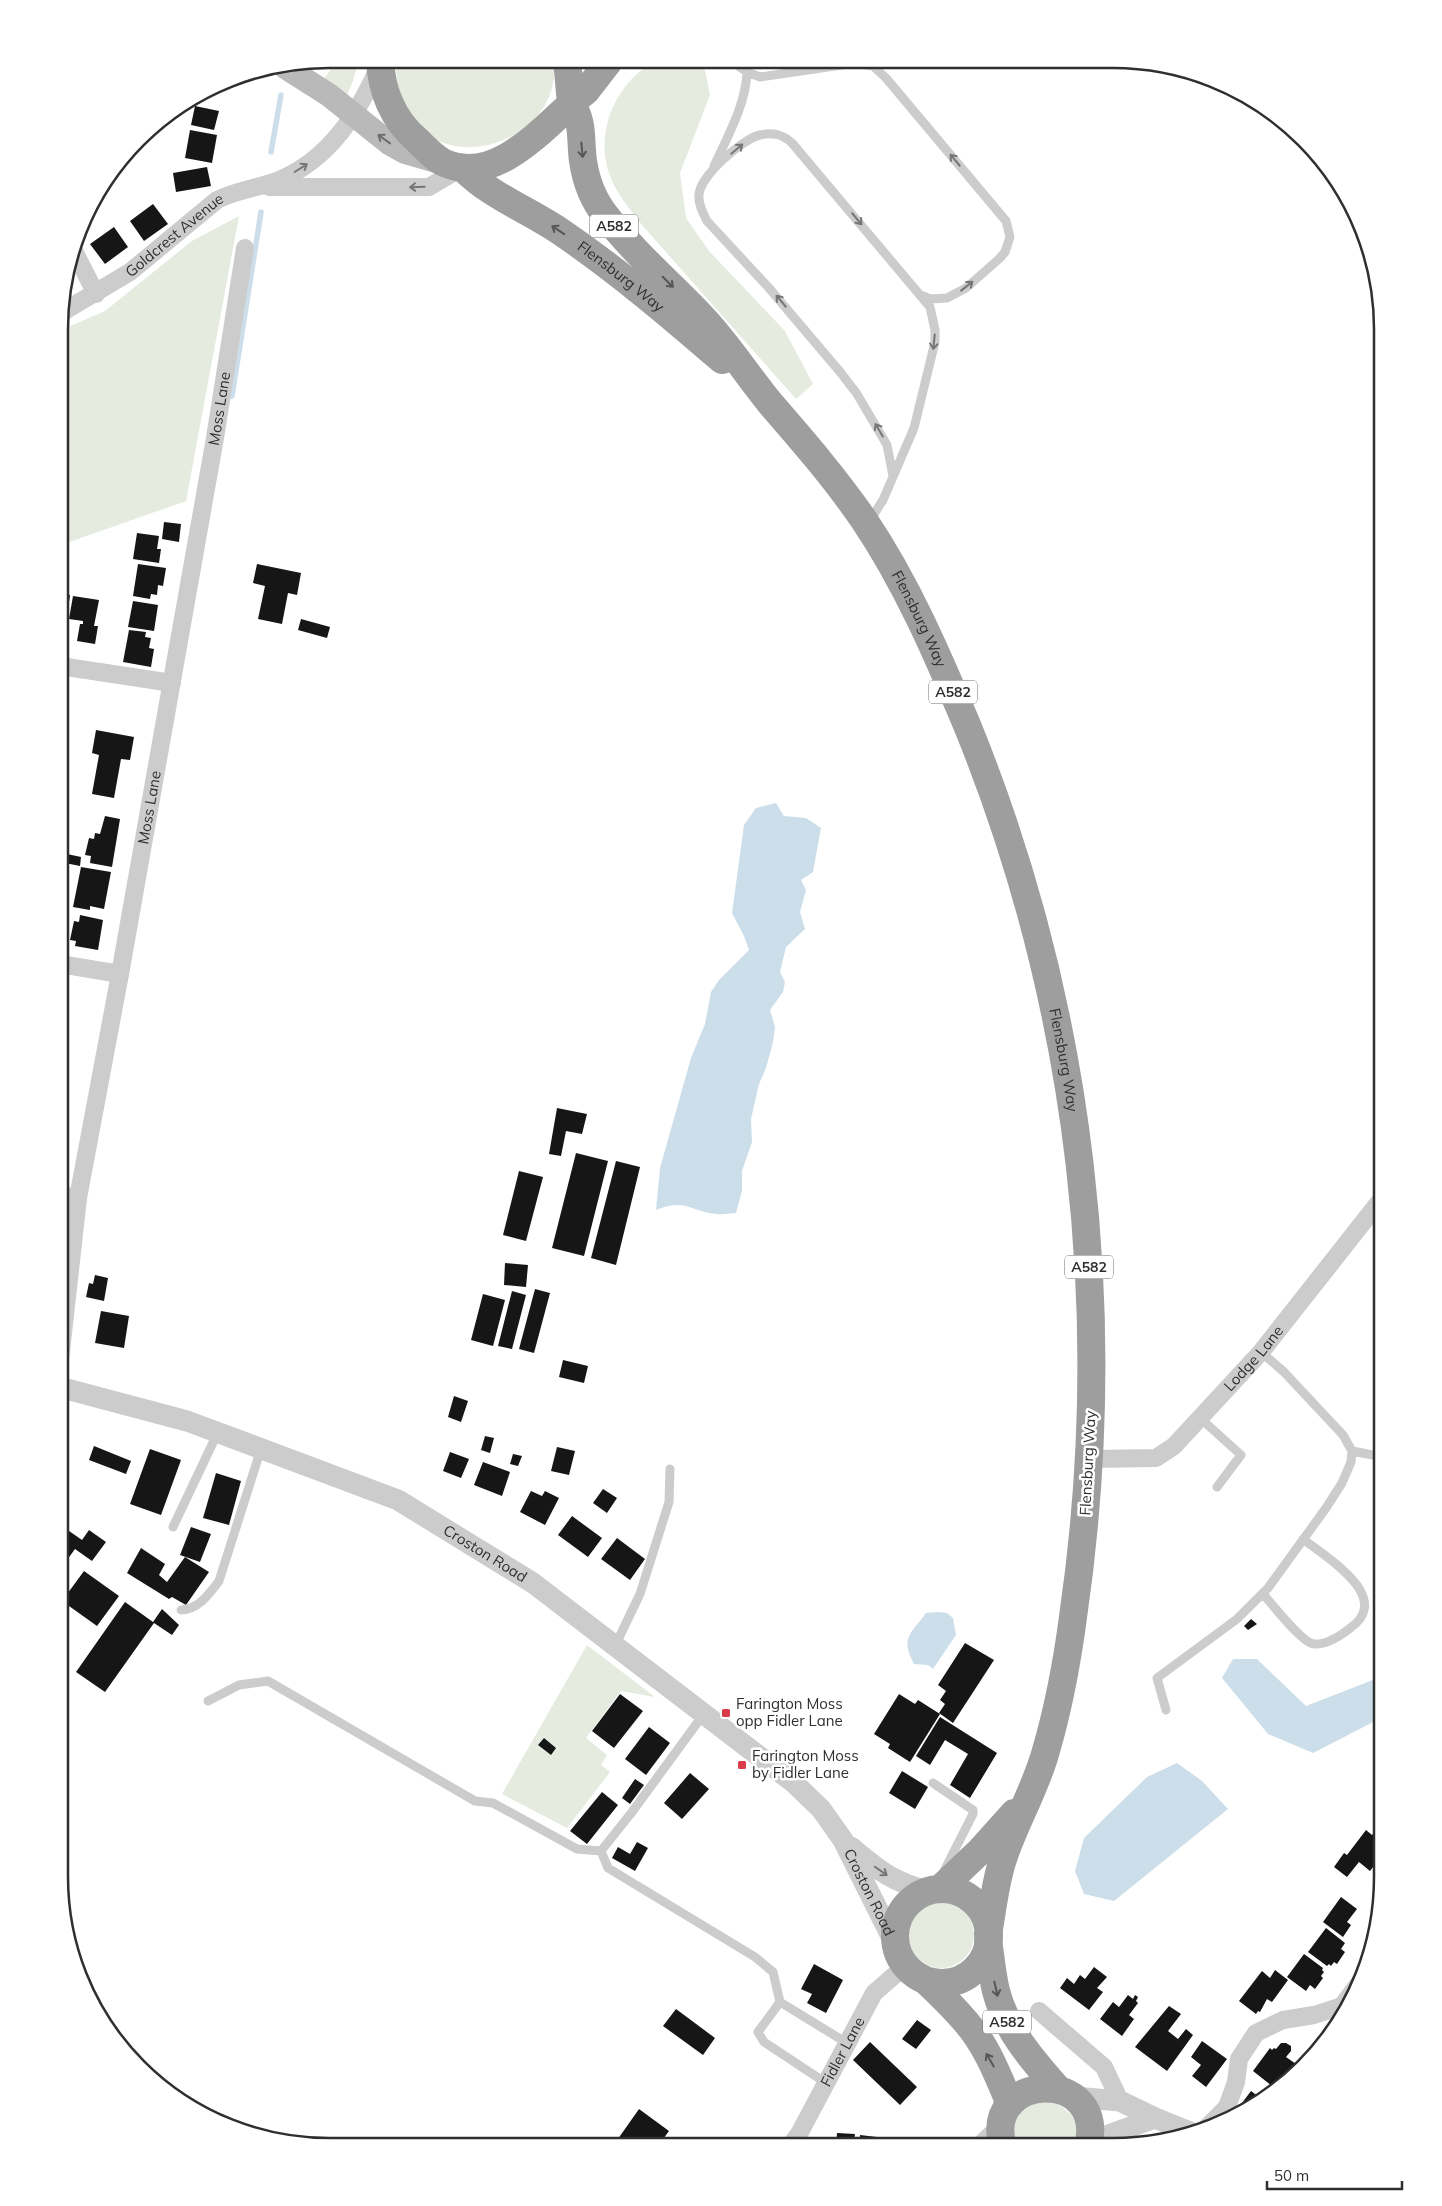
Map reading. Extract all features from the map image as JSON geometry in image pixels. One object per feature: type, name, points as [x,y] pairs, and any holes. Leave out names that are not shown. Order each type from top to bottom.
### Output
[{"type":"highway","name":"A582","points":[[381,67],[387,98],[393,112],[414,138],[456,167]]},
{"type":"highway","name":"A582","points":[[568,67],[571,103]]},
{"type":"highway","points":[[456,167],[476,167],[502,159],[523,146],[586,91],[605,67]]},
{"type":"highway","name":"Flensburg Way","points":[[571,103],[580,116],[587,178],[600,208],[626,239],[707,322],[769,401],[824,464],[867,525],[904,587],[924,626],[980,759],[1016,864],[1047,979],[1072,1102],[1085,1215],[1092,1334],[1090,1459],[1086,1510],[1072,1622],[1053,1725],[1035,1783],[1004,1855],[996,1884],[988,1938]]},
{"type":"highway","name":"Flensburg Way","points":[[456,167],[478,184],[545,222],[602,261],[653,301],[769,401]]},
{"type":"highway","name":"Flensburg Way","points":[[936,1890],[1005,1824],[1035,1783]]},
{"type":"highway","name":"A582","points":[[988,1938],[985,1954],[979,1965],[962,1979],[940,1983],[909,1963],[895,1931],[898,1918],[904,1908],[912,1900],[936,1890],[958,1893],[974,1903],[985,1918],[988,1938],[995,1988],[1010,2029],[1030,2058],[1083,2107],[1089,2119],[1090,2138]]},
{"type":"highway","name":"Croston Road","points":[[909,1963],[948,2002],[975,2034],[993,2064],[1005,2126]]},
{"type":"highway","points":[[1005,2126],[1020,2095],[1044,2087],[1066,2093]]},
{"type":"main road","name":"Flensburg Way","points":[[290,71],[330,95],[389,143],[405,152],[456,167]]},
{"type":"street","points":[[256,187],[285,177],[308,164],[327,148],[354,115],[377,67]]},
{"type":"street","points":[[256,187],[429,187],[456,167]]},
{"type":"street","name":"Goldcrest Avenue","points":[[68,309],[130,272],[218,200],[230,194],[256,187]]},
{"type":"street","name":"Moss Lane","points":[[68,1293],[78,1198],[172,683],[215,438],[245,248]]},
{"type":"street","points":[[77,258],[96,294]]},
{"type":"street","points":[[68,667],[172,683]]},
{"type":"street","points":[[68,965],[120,974]]},
{"type":"street","points":[[68,1196],[78,1198]]},
{"type":"street","name":"Lodge Lane","points":[[1090,1459],[1156,1458],[1174,1446],[1261,1352],[1374,1208]]},
{"type":"street","name":"Croston Road","points":[[68,1389],[187,1421],[398,1500],[533,1583],[794,1783],[821,1809],[843,1840],[909,1963]]},
{"type":"street","name":"Croston Road","points":[[843,1840],[872,1865],[906,1886],[936,1890]]},
{"type":"street","name":"Fidler Lane","points":[[796,2138],[874,1993],[909,1963]]},
{"type":"street","points":[[1217,2117],[1227,2107],[1236,2082],[1239,2059],[1256,2033],[1283,2020],[1314,2015],[1340,2007]]},
{"type":"street","points":[[1039,2011],[1104,2067],[1120,2100]]},
{"type":"street","points":[[1066,2093],[1120,2100],[1155,2118],[1183,2129]]},
{"type":"street","points":[[1104,2138],[1155,2118]]},
{"type":"street","points":[[990,2138],[1005,2126]]},
{"type":"lane","points":[[740,67],[747,72],[760,76],[823,67]]},
{"type":"lane","points":[[873,67],[886,78],[1006,221],[1010,237],[1005,252],[1000,258],[955,294],[939,300],[923,296]]},
{"type":"lane","points":[[711,171],[736,116],[747,81],[747,72]]},
{"type":"lane","points":[[867,525],[883,500],[914,428],[935,342],[934,319],[930,307],[923,296],[786,137],[778,134],[769,134],[749,139],[711,171],[701,184],[699,196],[701,208],[707,221],[769,288],[847,380],[887,445],[893,476]]},
{"type":"lane","points":[[1166,1710],[1157,1678],[1237,1619],[1262,1594],[1342,1483],[1351,1462],[1352,1451],[1343,1435],[1284,1372],[1261,1352]]},
{"type":"lane","points":[[1199,1417],[1242,1455],[1217,1487]]},
{"type":"lane","points":[[173,1527],[218,1432]]},
{"type":"lane","points":[[181,1610],[191,1609],[207,1598],[219,1581],[261,1448]]},
{"type":"lane","points":[[1352,1451],[1374,1455]]},
{"type":"lane","points":[[614,1646],[640,1594],[646,1576],[669,1502],[670,1469]]},
{"type":"lane","points":[[1262,1594],[1304,1639],[1314,1644],[1331,1640],[1351,1628],[1362,1616],[1365,1599],[1357,1585],[1339,1567],[1303,1539]]},
{"type":"lane","points":[[208,1701],[239,1685],[268,1681],[475,1801],[493,1803],[577,1849],[601,1851]]},
{"type":"lane","points":[[601,1851],[703,1715]]},
{"type":"lane","points":[[933,1783],[973,1810],[973,1814],[944,1869],[936,1890]]},
{"type":"lane","points":[[601,1851],[608,1868],[755,1957],[773,1972],[780,2002],[847,2043]]},
{"type":"lane","points":[[780,2002],[758,2032],[764,2042],[826,2083]]},
{"type":"shaded area","points":[[332,67],[357,67],[347,95],[324,79]]},
{"type":"shaded area","points":[[397,67],[552,67],[551,90],[536,117],[512,136],[483,146],[452,145],[425,132],[404,104]]},
{"type":"shaded area","points":[[701,67],[705,70],[710,95],[680,173],[686,218],[709,251],[785,331],[813,384],[796,399],[642,225],[615,187],[605,157],[607,123],[621,92],[644,68]]},
{"type":"shaded area","points":[[239,216],[186,501],[68,543],[68,327],[105,311],[192,241]]},
{"type":"shaded area","points":[[587,1645],[655,1697],[621,1691],[586,1738],[607,1755],[601,1765],[610,1772],[567,1828],[502,1794]]},
{"type":"shaded area","points":[[941,1902],[954,1905],[964,1912],[971,1922],[974,1935],[971,1948],[964,1958],[954,1965],[941,1968],[928,1965],[918,1958],[911,1948],[908,1935],[911,1922],[918,1912],[928,1905]]},
{"type":"shaded area","points":[[1052,2101],[1070,2114],[1076,2124],[1076,2138],[1015,2138],[1015,2122],[1020,2111],[1034,2102]]},
{"type":"water","points":[[776,803],[784,816],[806,818],[821,828],[813,872],[801,880],[806,890],[800,912],[805,929],[786,947],[780,972],[785,982],[783,992],[770,1010],[775,1027],[773,1042],[766,1068],[759,1084],[751,1119],[752,1142],[742,1171],[742,1191],[736,1213],[716,1214],[681,1205],[656,1210],[660,1168],[691,1058],[705,1024],[711,992],[719,980],[749,950],[732,913],[744,825],[756,808]]},
{"type":"water","points":[[926,1613],[947,1613],[953,1618],[956,1635],[933,1669],[928,1665],[914,1664],[907,1642],[911,1632]]},
{"type":"water","points":[[1233,1659],[1257,1659],[1306,1706],[1374,1680],[1374,1722],[1313,1753],[1268,1734],[1222,1678]]},
{"type":"water","points":[[1177,1763],[1202,1781],[1228,1809],[1114,1901],[1084,1894],[1075,1871],[1084,1838],[1147,1777]]},
{"type":"building","points":[[195,106],[219,111],[214,130],[191,125]]},
{"type":"building","points":[[190,130],[217,135],[212,163],[185,158]]},
{"type":"building","points":[[207,167],[211,186],[176,192],[173,173]]},
{"type":"building","points":[[153,204],[168,224],[144,241],[130,221]]},
{"type":"building","points":[[114,227],[128,247],[105,264],[90,244]]},
{"type":"building","points":[[164,522],[181,524],[179,542],[162,539]]},
{"type":"building","points":[[137,533],[159,536],[157,549],[161,549],[159,563],[133,559]]},
{"type":"building","points":[[138,564],[166,568],[163,586],[158,585],[157,595],[151,594],[150,599],[133,596]]},
{"type":"building","points":[[257,564],[301,573],[297,595],[288,593],[282,624],[258,619],[265,586],[253,583]]},
{"type":"building","points":[[73,596],[99,600],[94,626],[98,626],[95,644],[77,641],[80,624],[83,624],[83,621],[69,619]]},
{"type":"building","points":[[133,601],[158,605],[154,631],[128,627]]},
{"type":"building","points":[[301,619],[330,627],[327,638],[298,630]]},
{"type":"building","points":[[129,630],[146,632],[145,637],[151,638],[149,648],[154,649],[151,667],[123,662]]},
{"type":"building","points":[[96,730],[134,737],[130,760],[121,759],[114,798],[92,794],[99,755],[92,753]]},
{"type":"building","points":[[105,816],[120,819],[112,867],[90,863],[91,856],[85,855],[89,838],[94,839],[95,833],[100,834]]},
{"type":"building","points":[[68,854],[81,857],[80,866],[68,864]]},
{"type":"building","points":[[81,867],[111,872],[104,909],[90,906],[90,910],[73,907]]},
{"type":"building","points":[[80,915],[103,920],[98,950],[75,946],[76,941],[70,940],[74,921],[79,922]]},
{"type":"building","points":[[557,1108],[587,1114],[582,1134],[566,1131],[561,1156],[549,1154]]},
{"type":"building","points":[[576,1153],[608,1161],[584,1256],[552,1248]]},
{"type":"building","points":[[616,1161],[640,1167],[616,1265],[591,1258]]},
{"type":"building","points":[[519,1171],[543,1177],[526,1241],[503,1235]]},
{"type":"building","points":[[505,1263],[528,1265],[526,1287],[504,1285]]},
{"type":"building","points":[[95,1275],[108,1278],[104,1301],[86,1297],[89,1283],[93,1284]]},
{"type":"building","points":[[535,1289],[550,1293],[534,1353],[519,1349]]},
{"type":"building","points":[[512,1291],[526,1295],[512,1349],[498,1346]]},
{"type":"building","points":[[483,1294],[505,1300],[493,1346],[471,1340]]},
{"type":"building","points":[[101,1311],[129,1316],[124,1348],[95,1343]]},
{"type":"building","points":[[563,1360],[588,1366],[584,1383],[559,1377]]},
{"type":"building","points":[[454,1396],[468,1401],[461,1422],[448,1417]]},
{"type":"building","points":[[485,1436],[494,1438],[490,1453],[481,1450]]},
{"type":"building","points":[[94,1446],[131,1461],[126,1474],[89,1460]]},
{"type":"building","points":[[557,1447],[575,1451],[569,1475],[551,1471]]},
{"type":"building","points":[[150,1449],[181,1460],[161,1515],[130,1504]]},
{"type":"building","points":[[450,1452],[469,1459],[461,1478],[443,1471]]},
{"type":"building","points":[[513,1454],[522,1456],[518,1466],[510,1464]]},
{"type":"building","points":[[483,1462],[510,1472],[502,1496],[474,1485]]},
{"type":"building","points":[[216,1473],[241,1481],[229,1525],[203,1518]]},
{"type":"building","points":[[603,1489],[617,1498],[607,1513],[593,1503]]},
{"type":"building","points":[[531,1491],[542,1496],[545,1491],[559,1498],[545,1525],[520,1512]]},
{"type":"building","points":[[572,1516],[602,1538],[588,1557],[558,1535]]},
{"type":"building","points":[[191,1527],[211,1534],[200,1562],[180,1555]]},
{"type":"building","points":[[68,1530],[82,1540],[89,1530],[106,1542],[92,1561],[75,1549],[68,1559]]},
{"type":"building","points":[[617,1538],[645,1559],[630,1580],[601,1559]]},
{"type":"building","points":[[141,1548],[165,1564],[159,1575],[167,1582],[185,1557],[209,1572],[186,1605],[172,1597],[169,1599],[127,1573]]},
{"type":"building","points":[[84,1571],[119,1596],[97,1626],[68,1605],[68,1593]]},
{"type":"building","points":[[125,1602],[153,1622],[162,1609],[179,1625],[172,1635],[154,1623],[105,1692],[76,1672]]},
{"type":"building","points":[[1251,1619],[1257,1624],[1248,1630],[1244,1626]]},
{"type":"building","points":[[965,1643],[994,1660],[953,1723],[939,1713],[945,1704],[940,1700],[946,1691],[938,1685]]},
{"type":"building","points":[[620,1694],[643,1711],[614,1748],[592,1731]]},
{"type":"building","points":[[899,1694],[915,1704],[918,1700],[940,1714],[910,1762],[888,1748],[890,1744],[874,1734]]},
{"type":"building","points":[[940,1717],[997,1753],[970,1798],[950,1785],[968,1754],[945,1740],[930,1765],[916,1756]]},
{"type":"building","points":[[649,1727],[670,1743],[646,1775],[625,1759]]},
{"type":"building","points":[[544,1738],[556,1748],[551,1755],[538,1745]]},
{"type":"building","points":[[902,1771],[928,1787],[915,1809],[889,1793]]},
{"type":"building","points":[[690,1773],[709,1789],[682,1819],[664,1803]]},
{"type":"building","points":[[635,1779],[644,1785],[630,1804],[622,1798]]},
{"type":"building","points":[[602,1792],[618,1805],[587,1844],[570,1831]]},
{"type":"building","points":[[1366,1830],[1372,1835],[1374,1832],[1374,1866],[1370,1871],[1359,1862],[1347,1877],[1334,1867],[1344,1853],[1347,1855]]},
{"type":"building","points":[[637,1842],[648,1848],[635,1871],[612,1858],[618,1847],[630,1854]]},
{"type":"building","points":[[1341,1897],[1357,1909],[1347,1922],[1351,1925],[1343,1937],[1323,1922]]},
{"type":"building","points":[[1326,1928],[1345,1943],[1341,1949],[1345,1952],[1337,1964],[1334,1962],[1331,1966],[1329,1964],[1327,1966],[1308,1952]]},
{"type":"building","points":[[1304,1954],[1323,1968],[1324,1972],[1321,1976],[1323,1978],[1315,1989],[1310,1985],[1306,1991],[1287,1977]]},
{"type":"building","points":[[814,1964],[843,1980],[826,2013],[807,2003],[812,1994],[801,1989]]},
{"type":"building","points":[[1094,1967],[1107,1977],[1097,1988],[1103,1992],[1089,2010],[1060,1988],[1067,1978],[1074,1984],[1080,1975],[1085,1979]]},
{"type":"building","points":[[1275,1970],[1288,1980],[1272,2002],[1267,1999],[1260,2012],[1258,2011],[1256,2014],[1239,2001],[1262,1971],[1270,1978]]},
{"type":"building","points":[[1128,1995],[1133,1999],[1135,1995],[1138,1997],[1136,2001],[1138,2003],[1129,2015],[1134,2019],[1122,2036],[1100,2019],[1113,2002],[1119,2007]]},
{"type":"building","points":[[1169,2006],[1181,2014],[1168,2031],[1178,2039],[1186,2029],[1193,2035],[1167,2071],[1135,2047]]},
{"type":"building","points":[[676,2009],[715,2038],[703,2055],[663,2026]]},
{"type":"building","points":[[917,2020],[931,2030],[916,2049],[902,2039]]},
{"type":"building","points":[[1202,2041],[1227,2059],[1206,2087],[1192,2076],[1201,2065],[1191,2057]]},
{"type":"building","points":[[870,2042],[917,2087],[900,2105],[853,2060]]},
{"type":"building","points":[[1281,2043],[1291,2046],[1291,2051],[1286,2057],[1296,2064],[1271,2085],[1253,2071],[1270,2048],[1272,2050],[1276,2049]]},
{"type":"building","points":[[1251,2091],[1256,2095],[1244,2103],[1240,2105]]},
{"type":"building","points":[[639,2109],[669,2131],[664,2138],[619,2138]]},
{"type":"building","points":[[837,2133],[855,2134],[854,2138],[837,2138]]},
{"type":"building","points":[[860,2135],[877,2137],[877,2138],[860,2138]]},
{"type":"waterway","points":[[271,152],[281,95]]},
{"type":"waterway","points":[[232,396],[261,212]]},
{"type":"place","name":"Farington Moss opp Fidler Lane","points":[[726,1713]]},
{"type":"place","name":"Farington Moss by Fidler Lane","points":[[742,1765]]}]
